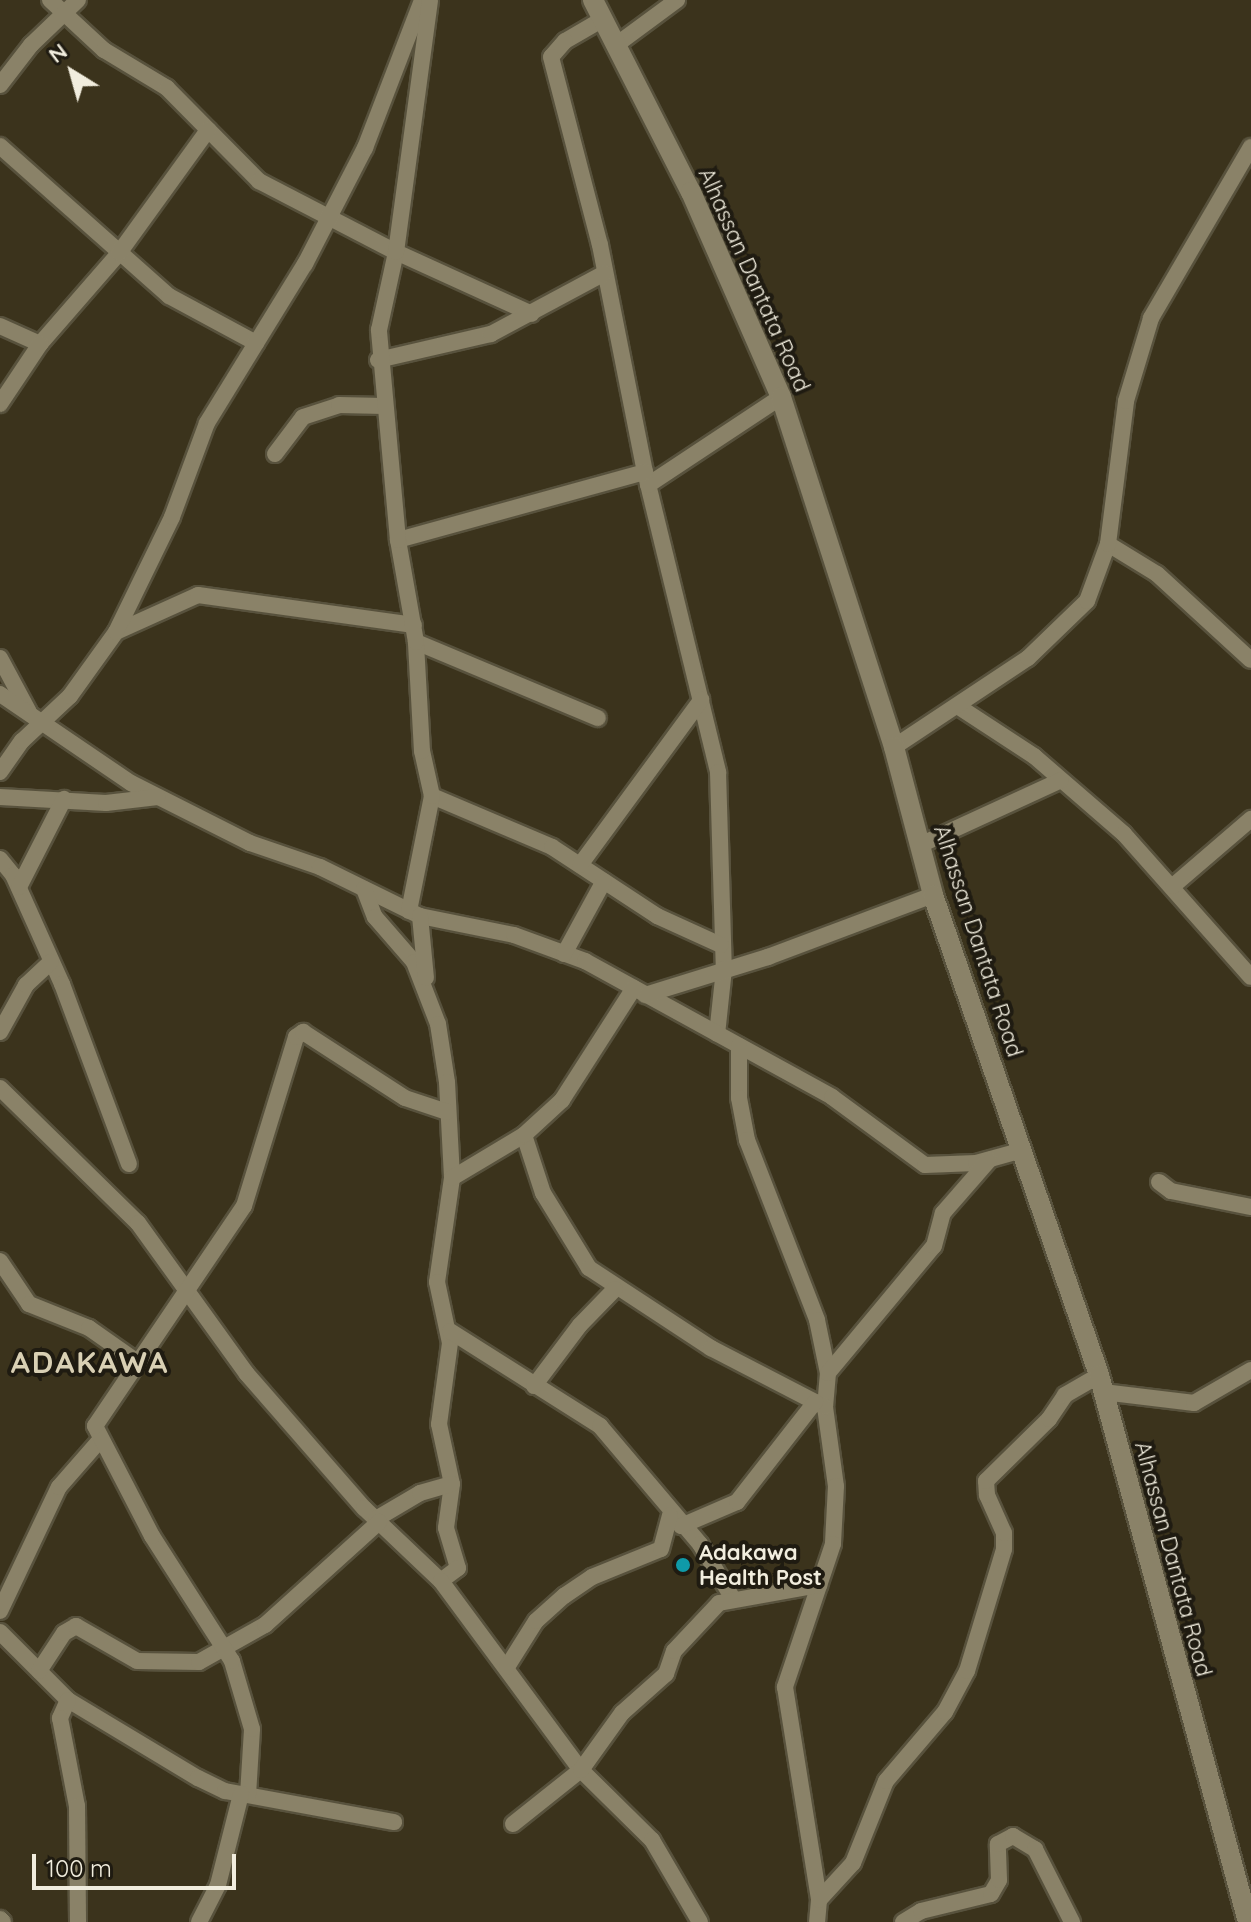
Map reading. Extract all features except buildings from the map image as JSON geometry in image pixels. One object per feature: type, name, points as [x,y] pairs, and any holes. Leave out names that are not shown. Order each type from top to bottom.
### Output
[{"type":"street","points":[[50,0],[104,50],[167,88],[259,181],[396,252],[532,314]]},
{"type":"street","points":[[0,85],[78,0]]},
{"type":"street","points":[[0,772],[36,720],[70,696],[116,632],[172,517],[207,423],[331,218],[365,148],[422,0]]},
{"type":"street","points":[[426,991],[415,913],[432,796],[422,751],[415,634],[398,540],[378,360],[379,330],[396,252],[430,0]]},
{"type":"street","name":"Alhassan Dantata Road","points":[[593,0],[691,192],[781,397],[894,747],[933,895],[1101,1384],[1247,1922]]},
{"type":"street","points":[[616,45],[677,0]]},
{"type":"street","points":[[603,19],[565,41],[551,57],[605,273],[646,479],[718,772],[724,969],[717,1034]]},
{"type":"street","points":[[0,404],[40,344],[119,253],[208,130]]},
{"type":"street","points":[[0,146],[169,296],[256,343]]},
{"type":"street","points":[[894,747],[959,707],[1077,615],[1108,544],[1126,401],[1151,318],[1251,147]]},
{"type":"street","points":[[378,360],[491,334],[605,273]]},
{"type":"street","points":[[0,326],[40,344]]},
{"type":"street","points":[[398,540],[646,479],[781,397]]},
{"type":"street","points":[[275,454],[303,417],[339,405],[384,406]]},
{"type":"street","points":[[1108,544],[1157,574],[1251,660]]},
{"type":"street","points":[[116,632],[198,595],[415,634],[598,718]]},
{"type":"street","points":[[0,658],[36,720]]},
{"type":"street","points":[[0,694],[158,797],[250,843],[415,913],[514,935],[564,954],[639,992],[832,1097],[925,1165],[989,1160],[1023,1150]]},
{"type":"street","points":[[580,865],[701,700]]},
{"type":"street","points":[[959,707],[1061,780],[1173,886],[1251,977]]},
{"type":"street","points":[[920,845],[1061,780]]},
{"type":"street","points":[[432,796],[552,847],[657,916],[721,945]]},
{"type":"street","points":[[0,797],[106,803],[158,797]]},
{"type":"street","points":[[19,887],[64,799]]},
{"type":"street","points":[[1173,886],[1251,819]]},
{"type":"street","points":[[0,859],[19,887],[51,962],[129,1164]]},
{"type":"street","points":[[564,954],[604,881]]},
{"type":"street","points":[[364,889],[366,903],[414,962],[426,991],[443,1052],[452,1178],[437,1282],[450,1331],[439,1424],[452,1484],[446,1528],[458,1568],[441,1581]]},
{"type":"street","points":[[452,1178],[524,1135],[562,1100],[639,992],[724,969],[933,895]]},
{"type":"street","points":[[0,1032],[26,985],[51,962]]},
{"type":"street","points":[[199,1922],[218,1885],[244,1795],[252,1729],[225,1648],[152,1536],[95,1426],[184,1287],[244,1206],[289,1049],[303,1032],[405,1098],[447,1112]]},
{"type":"street","points":[[739,1046],[739,1098],[747,1140],[817,1320],[828,1373],[820,1405],[837,1519],[785,1687],[819,1900],[817,1922]]},
{"type":"street","points":[[0,1088],[127,1211],[225,1347],[378,1520],[441,1581],[581,1770],[652,1840],[700,1922]]},
{"type":"street","points":[[524,1135],[543,1193],[589,1268],[615,1289],[820,1405]]},
{"type":"street","points":[[828,1373],[934,1246],[943,1213],[989,1160]]},
{"type":"street","points":[[1159,1182],[1171,1191],[1251,1207]]},
{"type":"street","points":[[0,1261],[29,1304],[89,1328],[136,1361]]},
{"type":"street","points":[[534,1386],[580,1325],[615,1289]]},
{"type":"street","points":[[450,1331],[600,1426],[676,1520],[700,1544],[732,1597]]},
{"type":"street","points":[[819,1900],[853,1863],[886,1781],[945,1712],[967,1671],[1004,1549],[1004,1533],[987,1495],[986,1481],[1049,1419],[1065,1395],[1101,1384],[1194,1403],[1251,1370]]},
{"type":"street","points":[[507,1667],[536,1621],[564,1596],[602,1573],[661,1549],[676,1520],[737,1502],[820,1405]]},
{"type":"street","points":[[0,1611],[59,1487],[101,1439]]},
{"type":"street","points":[[39,1671],[64,1633],[76,1626],[137,1661],[183,1664],[225,1648],[265,1625],[378,1520],[420,1493],[452,1484]]},
{"type":"street","points":[[513,1824],[581,1770],[622,1713],[666,1674],[674,1651],[709,1612],[732,1597],[819,1585]]},
{"type":"street","points":[[0,1632],[68,1700],[198,1778],[244,1795],[394,1822]]},
{"type":"street","points":[[68,1700],[60,1718],[77,1806],[78,1922]]},
{"type":"street","points":[[903,1922],[921,1911],[991,1894],[999,1880],[998,1844],[1013,1836],[1035,1849],[1072,1922]]},
{"type":"place","name":"Adakawa Health Post","points":[[683,1565]]},
{"type":"district","name":"ADAKAWA","points":[[90,1362]]}]
